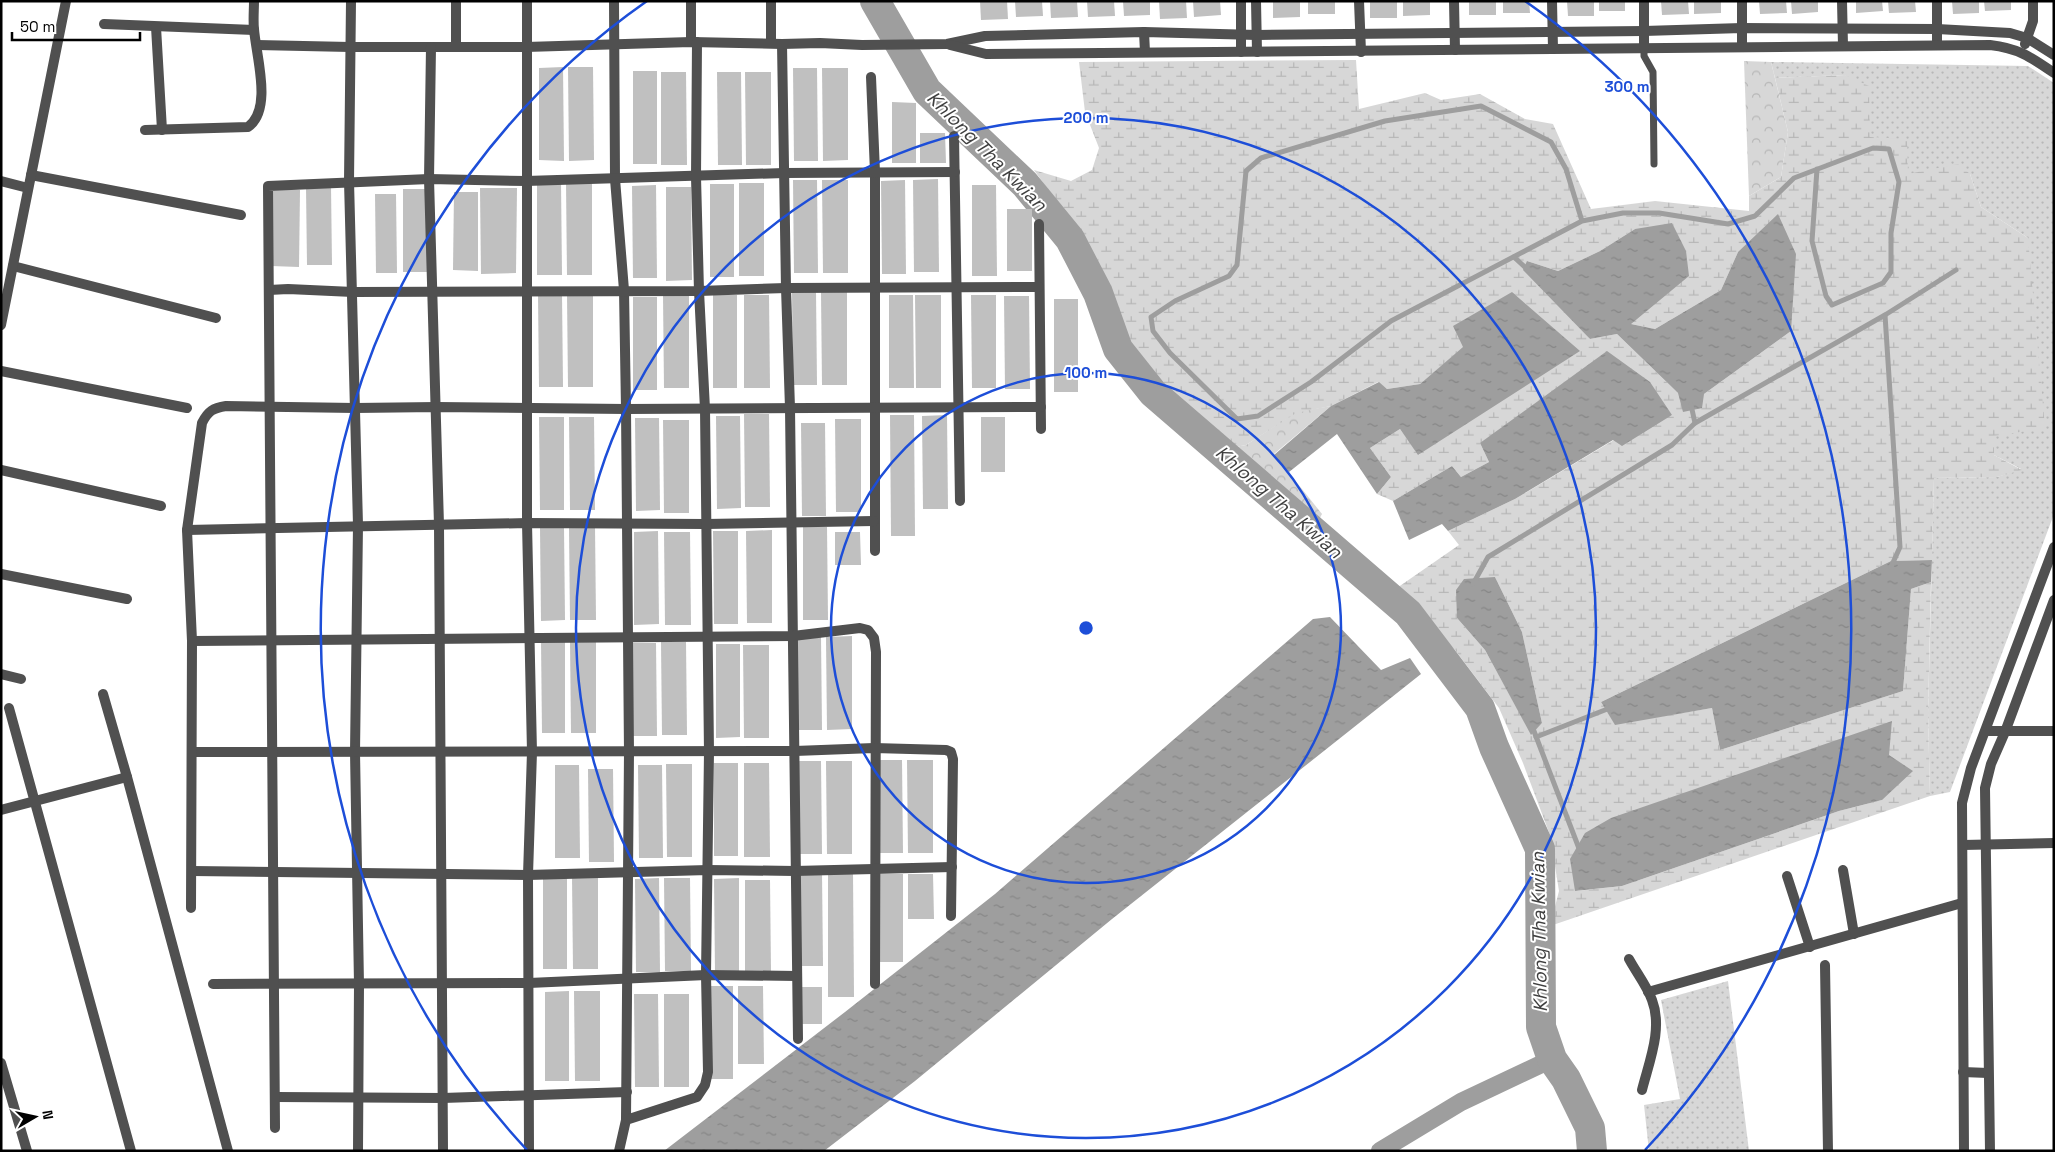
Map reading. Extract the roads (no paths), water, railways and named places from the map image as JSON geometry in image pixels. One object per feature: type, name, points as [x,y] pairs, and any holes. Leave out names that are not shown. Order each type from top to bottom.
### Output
[{"type":"street","points":[[1,325],[66,1]]},
{"type":"street","points":[[145,130],[248,127],[254,123],[260,109],[261,92],[254,30],[254,1]]},
{"type":"street","points":[[351,1],[349,181],[358,525],[355,752],[359,984],[358,1151]]},
{"type":"street","points":[[456,1],[456,47]]},
{"type":"street","points":[[527,1],[527,523],[532,752],[528,875],[530,983],[529,1151]]},
{"type":"street","points":[[614,1],[615,179],[624,290],[629,752],[626,978],[627,1092],[626,1120],[619,1151]]},
{"type":"street","points":[[626,1120],[697,1097],[705,1085],[708,1072],[706,976],[709,752],[705,408],[698,291],[694,42],[691,1]]},
{"type":"street","points":[[771,1],[771,43]]},
{"type":"street","points":[[1241,1],[1241,52]]},
{"type":"street","points":[[1256,1],[1257,52]]},
{"type":"street","points":[[1359,1],[1361,52]]},
{"type":"street","points":[[1454,1],[1455,50]]},
{"type":"street","points":[[1552,1],[1553,49]]},
{"type":"street","points":[[1644,1],[1644,48]]},
{"type":"street","points":[[1742,1],[1742,47]]},
{"type":"street","points":[[1842,1],[1844,46]]},
{"type":"street","points":[[1936,1],[1937,44]]},
{"type":"street","points":[[2022,52],[2034,21],[2033,1]]},
{"type":"street","points":[[104,24],[254,30]]},
{"type":"street","points":[[156,27],[162,130]]},
{"type":"street","points":[[257,45],[526,48],[694,42],[862,45],[947,44],[985,36],[1144,32],[1257,34],[1644,31],[1742,28],[1937,29],[2010,33],[2027,38],[2054,55]]},
{"type":"street","points":[[1144,32],[1145,52]]},
{"type":"street","points":[[1026,35],[1027,54]]},
{"type":"street","points":[[782,44],[790,408],[798,1039]]},
{"type":"street","points":[[947,44],[986,54],[1990,45],[2008,47],[2022,52],[2054,73]]},
{"type":"street","points":[[431,47],[429,178],[431,290],[437,407],[441,639],[443,1151]]},
{"type":"street","points":[[871,77],[875,172],[876,289],[875,551]]},
{"type":"street","points":[[954,136],[960,501]]},
{"type":"street","points":[[275,1128],[268,186],[429,178],[526,181],[784,173],[955,172]]},
{"type":"street","points":[[31,175],[241,215]]},
{"type":"street","points":[[1,181],[28,188]]},
{"type":"street","points":[[1039,224],[1041,429]]},
{"type":"street","points":[[13,266],[216,318]]},
{"type":"street","points":[[269,290],[352,292],[431,290],[698,291],[786,288],[1039,288]]},
{"type":"street","points":[[1,371],[187,408]]},
{"type":"street","points":[[191,908],[192,641],[187,530],[202,423],[207,412],[216,407],[226,406],[269,408],[1040,407]]},
{"type":"street","points":[[1,470],[160,506]]},
{"type":"street","points":[[187,530],[527,523],[706,524],[874,522]]},
{"type":"street","points":[[1964,1151],[1962,803],[1966,785],[2054,547]]},
{"type":"street","points":[[1,574],[127,599]]},
{"type":"street","points":[[1990,1151],[1985,788],[1991,764],[2051,614],[2054,600]]},
{"type":"street","points":[[2031,610],[2051,614]]},
{"type":"street","points":[[192,641],[793,636],[860,628],[868,630],[874,638],[876,652],[874,748],[875,984]]},
{"type":"street","points":[[1,674],[21,679]]},
{"type":"street","points":[[103,694],[228,1151]]},
{"type":"street","points":[[9,708],[131,1151]]},
{"type":"street","points":[[1986,731],[2054,732]]},
{"type":"street","points":[[193,752],[709,752],[874,748],[939,749],[951,752],[953,759],[952,916]]},
{"type":"street","points":[[1,810],[127,777]]},
{"type":"street","points":[[1963,845],[2054,843]]},
{"type":"street","points":[[192,872],[528,875],[708,870],[795,871],[952,867]]},
{"type":"street","points":[[1844,870],[1854,934]]},
{"type":"street","points":[[1786,876],[1810,946]]},
{"type":"street","points":[[1648,992],[1962,902]]},
{"type":"street","points":[[1629,959],[1648,992],[1655,1010],[1654,1040],[1642,1090]]},
{"type":"street","points":[[1825,964],[1828,1151]]},
{"type":"street","points":[[213,984],[530,983],[626,978],[797,976]]},
{"type":"street","points":[[1,1063],[27,1151]]},
{"type":"street","points":[[1963,1072],[1988,1073]]},
{"type":"street","points":[[276,1097],[359,1099],[443,1098],[627,1092]]},
{"type":"lane","points":[[1644,48],[1644,56],[1653,72],[1654,164]]},
{"type":"water","points":[[1778,214],[1796,254],[1791,331],[1704,394],[1702,408],[1683,412],[1678,393],[1617,334],[1590,339],[1523,270],[1527,261],[1558,271],[1600,251],[1635,229],[1672,223],[1686,251],[1689,276],[1631,324],[1655,329],[1721,290],[1738,252]]},
{"type":"water","points":[[1512,292],[1580,351],[1418,455],[1400,429],[1370,448],[1391,477],[1377,494],[1337,434],[1289,472],[1274,455],[1331,406],[1379,382],[1387,389],[1420,384],[1463,347],[1453,326]]},
{"type":"water","points":[[1607,351],[1650,382],[1672,415],[1622,446],[1613,440],[1515,499],[1448,531],[1442,524],[1409,540],[1393,501],[1452,466],[1461,477],[1489,462],[1480,443]]},
{"type":"water","points":[[1932,560],[1931,582],[1911,589],[1903,691],[1720,750],[1712,708],[1615,725],[1601,702],[1891,561]]},
{"type":"water","points":[[1495,577],[1522,632],[1542,723],[1531,735],[1485,650],[1457,618],[1456,590],[1464,579]]},
{"type":"water","points":[[1330,617],[1381,670],[1410,658],[1421,674],[1112,919],[915,1081],[824,1151],[664,1151],[995,894],[1313,619]]},
{"type":"water","points":[[1892,721],[1889,755],[1913,771],[1882,800],[1839,811],[1622,886],[1575,891],[1570,859],[1585,833],[1611,818]]},
{"type":"waterway","name":"Khlong Tha Kwian","points":[[875,1],[927,91],[1025,184],[1070,239],[1098,293],[1118,349],[1153,393],[1408,613],[1480,708],[1494,747],[1540,849],[1541,1027],[1552,1059],[1566,1079],[1590,1128],[1592,1151]]},
{"type":"waterway","points":[[1582,221],[1566,169],[1551,142],[1481,106],[1385,121],[1261,158],[1246,171],[1237,265],[1229,276],[1175,301],[1151,317],[1153,331],[1170,353],[1237,419],[1258,416],[1311,382],[1391,321],[1582,221],[1623,213],[1659,213],[1728,224],[1755,216],[1794,178],[1873,148],[1889,149],[1899,182],[1891,233],[1891,272],[1883,283],[1832,305],[1826,296],[1812,241],[1817,169]]},
{"type":"waterway","points":[[1514,257],[1528,270]]},
{"type":"waterway","points":[[1885,315],[1956,270]]},
{"type":"waterway","points":[[1695,423],[1885,315],[1900,547],[1891,567]]},
{"type":"waterway","points":[[1473,584],[1488,557],[1672,445],[1695,423],[1691,405]]},
{"type":"waterway","points":[[1536,737],[1610,708]]},
{"type":"waterway","points":[[1532,726],[1580,851]]},
{"type":"waterway","points":[[1380,1151],[1461,1102],[1552,1059]]}]
